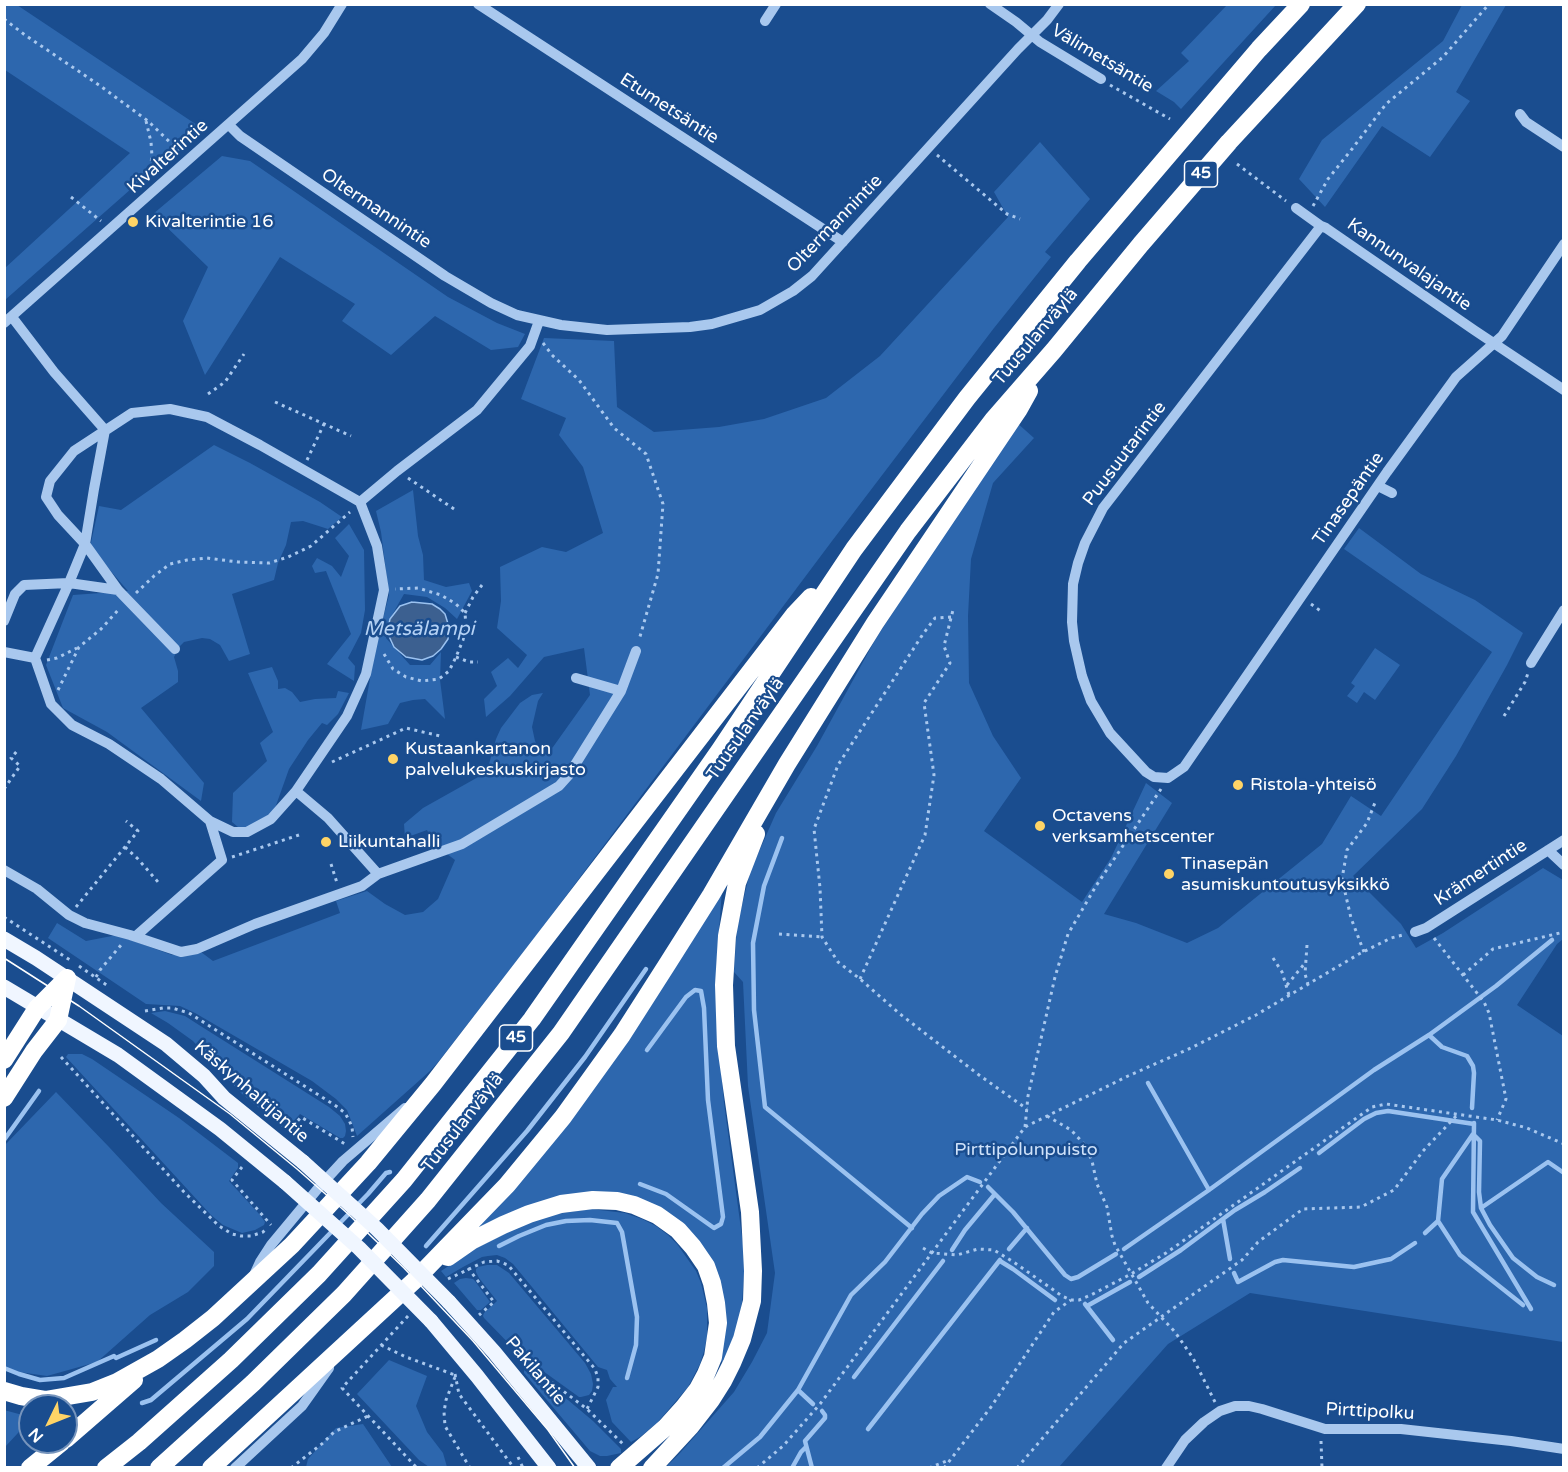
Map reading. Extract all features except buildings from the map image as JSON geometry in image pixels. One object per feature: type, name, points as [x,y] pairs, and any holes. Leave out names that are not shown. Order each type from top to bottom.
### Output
[{"type":"highway","name":"Tuusulanväylä","points":[[106,1467],[139,1442],[231,1360],[320,1274],[404,1180],[532,1019],[720,750],[854,549],[967,398],[1078,261],[1301,4]]},
{"type":"highway","name":"Tuusulanväylä","points":[[159,1467],[253,1383],[344,1294],[428,1200],[561,1033],[908,531],[993,420],[1229,142],[1357,4]]},
{"type":"highway","points":[[211,1467],[415,1280],[507,1185],[563,1117],[668,963],[711,895],[787,764],[875,623],[1019,409],[1054,350]]},
{"type":"highway","points":[[78,1429],[158,1359],[213,1318],[292,1245],[368,1163],[433,1084],[794,615],[854,549]]},
{"type":"highway","points":[[652,1467],[690,1427],[723,1381],[742,1339],[752,1301],[753,1262],[750,1212],[726,1046],[724,985],[727,936],[738,882],[753,841],[787,764]]},
{"type":"highway","points":[[4,1060],[37,1008],[67,978]]},
{"type":"highway","points":[[4,1098],[34,1051],[58,1020],[67,978]]},
{"type":"highway","points":[[415,1280],[471,1241],[529,1214],[561,1204],[593,1200],[634,1204],[657,1215],[678,1230],[706,1266],[712,1283],[718,1323],[713,1357],[702,1382],[684,1407],[666,1427],[620,1467]]},
{"type":"highway","points":[[4,1391],[45,1400],[92,1392],[117,1382],[158,1359]]},
{"type":"highway","points":[[30,1467],[47,1454]]},
{"type":"main road","name":"Käskynhaltijantie","points":[[4,939],[156,1037],[180,1056],[204,1076],[224,1098],[303,1162],[377,1229],[449,1302]]},
{"type":"main road","points":[[4,987],[118,1055],[156,1081],[220,1129],[322,1213],[431,1322],[549,1467]]},
{"type":"main road","name":"Pakilantie","points":[[449,1302],[494,1352],[589,1467]]},
{"type":"street","name":"Kivalterintie","points":[[8,320],[302,59],[324,33],[342,4]]},
{"type":"street","points":[[765,21],[776,4]]},
{"type":"street","name":"Välimetsäntie","points":[[990,4],[1050,49],[1101,79]]},
{"type":"street","name":"Oltermannintie","points":[[228,125],[240,136],[462,287],[517,315],[539,321],[607,330],[690,327],[720,322],[760,310],[793,291],[812,276],[1018,49],[1047,21],[1059,4]]},
{"type":"street","name":"Etumetsäntie","points":[[481,6],[843,242]]},
{"type":"street","points":[[1520,114],[1526,122],[1563,147]]},
{"type":"street","name":"Kannunvalajantie","points":[[1296,208],[1563,390]]},
{"type":"street","name":"Puusuutarintie","points":[[1168,778],[1154,777],[1146,772],[1110,733],[1091,701],[1082,676],[1072,622],[1073,584],[1078,564],[1085,543],[1103,508],[1321,226]]},
{"type":"street","name":"Tinasepäntie","points":[[1168,778],[1184,767],[1456,377],[1504,334],[1563,244]]},
{"type":"street","points":[[8,320],[105,430]]},
{"type":"street","points":[[360,502],[477,410],[530,346],[539,321]]},
{"type":"street","points":[[105,430],[85,544],[35,658],[51,704],[72,725],[109,744],[161,779],[210,821],[233,832],[247,832],[271,819],[296,791],[347,716],[366,674],[384,590],[377,546],[360,502],[207,417],[170,409],[132,413],[105,430],[74,451],[50,481],[46,497],[58,515],[85,544],[118,590],[175,649]]},
{"type":"street","points":[[1378,486],[1392,493]]},
{"type":"street","points":[[4,621],[15,594],[24,585],[69,583],[118,590]]},
{"type":"street","points":[[1531,663],[1563,610]]},
{"type":"street","points":[[4,870],[37,889],[69,915],[85,923],[133,935],[181,952],[197,949],[255,924],[362,886],[378,873],[462,844],[559,786],[568,776],[621,691],[636,651]]},
{"type":"street","points":[[4,652],[35,658]]},
{"type":"street","points":[[576,678],[621,691]]},
{"type":"street","points":[[296,791],[328,818],[378,873]]},
{"type":"street","points":[[133,935],[222,860],[210,821]]},
{"type":"street","name":"Krämertintie","points":[[1415,932],[1563,840]]},
{"type":"street","points":[[1548,850],[1563,865]]},
{"type":"street","points":[[235,1467],[302,1406],[347,1342]]},
{"type":"street","name":"Pirttipolku","points":[[1166,1467],[1185,1440],[1204,1422],[1220,1411],[1235,1406],[1262,1409],[1325,1429],[1401,1429],[1563,1449]]},
{"type":"path","points":[[1312,208],[1328,179],[1386,104],[1443,57],[1489,4]]},
{"type":"path","points":[[4,18],[145,119],[188,161]]},
{"type":"path","name":"Välimetsäntie","points":[[1101,79],[1170,119]]},
{"type":"path","points":[[145,119],[152,156],[144,185],[152,193]]},
{"type":"path","points":[[928,149],[1007,214],[1020,219]]},
{"type":"path","points":[[1237,164],[1296,208]]},
{"type":"path","points":[[71,197],[103,222]]},
{"type":"path","points":[[536,333],[552,355],[579,380],[614,428],[646,454],[663,504],[658,574],[636,651]]},
{"type":"path","points":[[208,394],[225,382],[244,354]]},
{"type":"path","points":[[275,402],[351,436]]},
{"type":"path","points":[[303,470],[324,424]]},
{"type":"path","points":[[397,471],[454,509]]},
{"type":"path","points":[[35,658],[42,661],[57,658],[79,647],[101,629],[154,576],[170,564],[207,558],[269,563],[288,557],[312,546],[360,502]]},
{"type":"path","points":[[375,633],[393,669],[406,677],[422,681],[439,679],[449,671],[456,657],[466,626],[465,613],[482,585]]},
{"type":"path","points":[[384,590],[418,588],[441,595],[465,613]]},
{"type":"path","points":[[860,979],[926,835],[934,776],[924,703],[950,663],[944,646],[953,610]]},
{"type":"path","points":[[951,618],[935,618],[838,765],[814,829],[822,937],[838,962],[900,1014],[1027,1109]]},
{"type":"path","points":[[51,704],[79,647]]},
{"type":"path","points":[[456,657],[469,662],[478,662]]},
{"type":"path","points":[[1504,716],[1525,682],[1531,663]]},
{"type":"path","points":[[309,773],[405,728],[440,736]]},
{"type":"path","points":[[4,789],[20,766],[11,758],[18,750]]},
{"type":"path","points":[[1025,1127],[1028,1096],[1055,977],[1068,934],[1096,886],[1168,778]]},
{"type":"path","points":[[1364,952],[1342,879],[1347,850],[1367,824],[1376,800]]},
{"type":"path","points":[[69,915],[138,831],[126,821]]},
{"type":"path","points":[[222,860],[299,835]]},
{"type":"path","points":[[125,847],[158,882]]},
{"type":"path","points":[[331,864],[340,893]]},
{"type":"path","points":[[757,1467],[783,1446],[820,1404],[1025,1127],[1256,1015],[1391,938],[1415,932]]},
{"type":"path","points":[[1463,975],[1493,949],[1563,932]]},
{"type":"path","points":[[779,934],[822,937]]},
{"type":"path","points":[[96,977],[133,935]]},
{"type":"path","points":[[1433,936],[1484,1002],[1489,1013],[1506,1099],[1497,1120]]},
{"type":"path","points":[[1307,945],[1305,974],[1308,984]]},
{"type":"path","points":[[1273,958],[1282,972],[1289,995]]},
{"type":"path","points":[[1287,984],[1305,963]]},
{"type":"path","points":[[145,1011],[172,1008],[189,1012],[336,1106],[345,1113],[349,1120],[353,1137],[347,1145],[301,1117],[292,1127]]},
{"type":"path","points":[[61,1057],[209,1217],[232,1234],[251,1236],[272,1225],[232,1180],[241,1170]]},
{"type":"path","points":[[923,1248],[932,1254],[957,1255],[978,1249],[994,1250],[1062,1296],[1071,1300],[1079,1300],[1131,1274],[1166,1253],[1372,1107],[1386,1104],[1497,1120],[1527,1128],[1563,1144]]},
{"type":"path","points":[[1017,1467],[1124,1343],[1242,1260],[1258,1242],[1303,1209],[1361,1207],[1394,1190],[1423,1151],[1458,1114]]},
{"type":"path","points":[[1047,1116],[1071,1130],[1085,1145],[1107,1207],[1115,1245],[1148,1303],[1175,1332],[1193,1358],[1220,1411]]},
{"type":"path","points":[[468,1268],[494,1302],[483,1311]]},
{"type":"path","points":[[944,1467],[991,1407],[1054,1312],[1071,1300]]},
{"type":"path","points":[[381,1345],[406,1357],[456,1375]]},
{"type":"path","points":[[517,1356],[587,1409],[628,1449]]},
{"type":"path","points":[[456,1375],[446,1400],[445,1426],[470,1467]]},
{"type":"path","points":[[456,1375],[459,1394],[514,1467]]},
{"type":"path","points":[[342,1388],[417,1467]]},
{"type":"path","points":[[291,1467],[323,1443],[334,1431],[368,1416]]},
{"type":"path","points":[[1320,1437],[1322,1467]]},
{"type":"path","points":[[518,1457],[523,1467]]},
{"type":"path","points":[[928,1467],[949,1460]]},
{"type":"green space","points":[[5,5],[17,5],[203,129],[148,174],[5,300],[5,268],[130,153],[5,70]]},
{"type":"green space","points":[[1227,5],[1276,5],[1181,109],[1156,91],[1189,61],[1181,53]]},
{"type":"green space","points":[[1462,5],[1506,5],[1456,92],[1470,101],[1430,157],[1382,126],[1325,207],[1299,179],[1322,140],[1443,41]]},
{"type":"green space","points":[[1040,142],[1090,199],[1045,252],[1051,257],[994,328],[539,932],[439,1061],[357,1136],[347,1110],[312,1081],[180,1006],[146,1004],[48,938],[57,923],[86,941],[117,935],[172,955],[190,955],[201,952],[213,961],[340,913],[336,901],[367,891],[405,915],[423,912],[438,899],[455,860],[434,844],[427,830],[405,838],[404,824],[423,808],[480,776],[489,764],[501,728],[520,703],[532,695],[543,693],[538,701],[532,727],[535,741],[543,755],[553,747],[590,695],[584,648],[544,657],[510,696],[486,717],[484,699],[497,686],[491,672],[508,658],[518,668],[527,655],[497,628],[501,601],[500,567],[542,547],[566,552],[603,533],[583,467],[559,435],[566,418],[521,399],[544,338],[614,341],[617,407],[654,432],[719,427],[764,419],[826,398],[880,356],[1008,217],[994,192]]},
{"type":"green space","points":[[222,156],[250,161],[448,297],[497,323],[525,334],[518,347],[491,350],[435,316],[391,355],[342,321],[355,304],[280,257],[205,375],[183,321],[208,267],[153,214]]},
{"type":"green space","name":"Pirttipolunpuisto","points":[[1016,422],[1034,438],[993,483],[971,559],[968,616],[969,683],[993,736],[1021,778],[984,831],[1082,902],[1111,858],[1146,783],[1172,803],[1104,914],[1136,923],[1187,943],[1218,928],[1322,844],[1351,796],[1381,816],[1492,652],[1344,549],[1359,528],[1421,574],[1475,600],[1523,633],[1456,756],[1422,809],[1353,876],[1401,924],[1416,948],[1543,868],[1563,880],[1563,939],[1557,944],[1517,1005],[1563,1036],[1563,1342],[1250,1293],[1168,1344],[1059,1467],[665,1468],[734,1392],[767,1333],[775,1273],[748,1086],[743,982],[734,972],[737,926],[750,872],[776,813],[817,746],[875,640]]},
{"type":"green space","points":[[214,445],[320,502],[342,517],[328,529],[303,521],[291,522],[274,580],[232,594],[250,654],[229,661],[220,645],[210,639],[202,638],[184,642],[174,657],[178,682],[141,708],[204,783],[201,801],[107,732],[63,708],[46,665],[73,595],[128,591],[90,547],[99,506],[121,510]]},
{"type":"green space","points":[[413,490],[418,536],[423,555],[424,580],[446,587],[469,583],[472,591],[457,619],[427,597],[404,594],[387,624],[386,638],[410,665],[430,665],[441,652],[440,680],[445,719],[425,699],[413,700],[400,703],[388,724],[361,730],[375,650],[389,595],[376,511]]},
{"type":"green space","points":[[349,524],[364,550],[365,610],[361,633],[348,658],[355,666],[354,681],[327,664],[351,634],[326,571],[315,573],[312,566],[317,558],[332,566],[341,577],[349,556],[335,538]]},
{"type":"green space","points":[[1375,648],[1400,665],[1375,700],[1364,692],[1357,703],[1347,696],[1355,686],[1351,683]]},
{"type":"green space","points":[[272,667],[278,681],[278,689],[285,688],[292,692],[300,702],[336,698],[338,691],[349,693],[338,714],[327,725],[322,723],[289,769],[274,811],[244,832],[232,822],[233,793],[267,761],[260,743],[273,732],[248,673]]},
{"type":"green space","points":[[722,890],[716,971],[716,1016],[724,1103],[743,1244],[744,1273],[742,1303],[737,1327],[724,1363],[719,1360],[712,1263],[618,1196],[475,1234],[477,1225]]},
{"type":"green space","points":[[165,1011],[185,1016],[329,1107],[340,1116],[345,1124],[345,1136],[340,1138],[300,1114],[289,1126],[282,1127],[241,1093],[193,1041],[151,1013]]},
{"type":"green space","points":[[68,1054],[82,1054],[92,1059],[179,1118],[238,1163],[238,1168],[229,1181],[260,1215],[265,1222],[264,1225],[242,1233],[223,1225],[211,1215],[66,1057]]},
{"type":"green space","points":[[56,1092],[161,1203],[214,1252],[214,1266],[188,1292],[150,1315],[97,1362],[47,1376],[5,1370],[4,1146]]},
{"type":"green space","points":[[591,1209],[625,1213],[656,1226],[668,1235],[696,1271],[707,1308],[707,1337],[704,1351],[688,1387],[657,1423],[631,1442],[612,1422],[606,1400],[613,1387],[617,1387],[610,1379],[607,1370],[598,1367],[513,1264],[497,1255],[482,1257],[446,1277],[441,1271],[476,1248],[530,1221],[556,1214]]},
{"type":"green space","points":[[497,1265],[509,1273],[585,1363],[593,1384],[589,1395],[579,1397],[518,1353],[484,1318],[484,1313],[497,1301],[476,1272],[478,1267]]},
{"type":"green space","points":[[466,1278],[475,1281],[490,1302],[481,1310],[477,1310],[454,1283]]},
{"type":"green space","points":[[389,1360],[427,1376],[416,1406],[427,1432],[443,1453],[447,1467],[429,1467],[419,1460],[357,1394]]},
{"type":"green space","points":[[524,1370],[568,1400],[593,1421],[621,1449],[621,1453],[600,1456],[590,1451],[524,1373]]},
{"type":"green space","points":[[4,1410],[18,1414],[18,1433],[5,1447]]},
{"type":"green space","points":[[363,1424],[392,1467],[306,1467],[308,1459],[336,1428]]},
{"type":"water","name":"Metsälampi","points":[[412,602],[432,604],[440,609],[445,614],[449,627],[448,639],[441,649],[433,656],[422,660],[406,657],[394,647],[387,632],[390,619],[400,606]]},
{"type":"waterway","points":[[782,838],[764,886],[753,943],[754,1010],[765,1107],[912,1228]]},
{"type":"waterway","points":[[1124,1249],[1374,1070],[1429,1035],[1496,986],[1552,940]]},
{"type":"waterway","points":[[426,1246],[527,1131],[585,1057],[646,969]]},
{"type":"waterway","points":[[640,1184],[666,1194],[714,1228],[721,1224],[723,1217],[708,1100],[704,1008],[701,991],[695,990],[686,997],[647,1050]]},
{"type":"waterway","points":[[1429,1035],[1442,1047],[1467,1056],[1473,1066],[1472,1108]]},
{"type":"waterway","points":[[1148,1083],[1209,1190]]},
{"type":"waterway","points":[[4,1140],[39,1091]]},
{"type":"waterway","points":[[1319,1153],[1364,1119],[1376,1113],[1388,1111],[1474,1124]]},
{"type":"waterway","points":[[1474,1123],[1473,1212],[1531,1309]]},
{"type":"waterway","points":[[1425,1233],[1438,1221],[1442,1179],[1473,1134],[1480,1141],[1481,1208],[1490,1225],[1513,1258],[1537,1277],[1554,1285]]},
{"type":"waterway","points":[[1481,1208],[1548,1162],[1564,1173]]},
{"type":"waterway","points":[[1139,1277],[1300,1168]]},
{"type":"waterway","points":[[142,1403],[151,1400],[247,1319],[386,1173],[390,1172]]},
{"type":"waterway","points":[[723,1468],[760,1437],[798,1390],[851,1295],[885,1262],[922,1214],[939,1196],[967,1177],[980,1182]]},
{"type":"waterway","points":[[988,1187],[1013,1212],[1065,1275],[1071,1279],[1116,1254]]},
{"type":"waterway","points":[[952,1250],[965,1230],[995,1194]]},
{"type":"waterway","points":[[1223,1219],[1230,1259]]},
{"type":"waterway","points":[[499,1246],[546,1225],[566,1221],[590,1220],[617,1223],[622,1232],[637,1317],[636,1345],[627,1378]]},
{"type":"waterway","points":[[1438,1221],[1460,1255],[1523,1305]]},
{"type":"waterway","points":[[1009,1249],[1027,1228]]},
{"type":"waterway","points":[[1234,1273],[1238,1282],[1283,1260],[1354,1267],[1391,1259],[1415,1243]]},
{"type":"waterway","points":[[868,1429],[1000,1260]]},
{"type":"waterway","points":[[854,1377],[943,1261]]},
{"type":"waterway","points":[[1000,1261],[1055,1300]]},
{"type":"waterway","points":[[1087,1306],[1130,1282]]},
{"type":"waterway","points":[[1085,1304],[1113,1340]]},
{"type":"waterway","points":[[4,1368],[40,1380],[64,1378],[156,1340]]},
{"type":"waterway","points":[[798,1390],[813,1404]]},
{"type":"waterway","points":[[812,1468],[805,1441],[825,1418],[822,1411]]},
{"type":"waterway","points":[[792,1468],[806,1447]]},
{"type":"tram line","points":[[4,958],[79,1006],[230,1114],[347,1213],[404,1268],[473,1341],[548,1430],[575,1468]]},
{"type":"place","name":"Kivalterintie 16","points":[[133,222]]},
{"type":"place","name":"Kustaankartanon palvelukeskuskirjasto","points":[[393,759]]},
{"type":"place","name":"Ristola-yhteisö","points":[[1238,785]]},
{"type":"place","name":"Octavens verksamhetscenter","points":[[1040,826]]},
{"type":"place","name":"Liikuntahalli","points":[[326,842]]},
{"type":"place","name":"Tinasepän asumiskuntoutusyksikkö","points":[[1169,874]]}]
